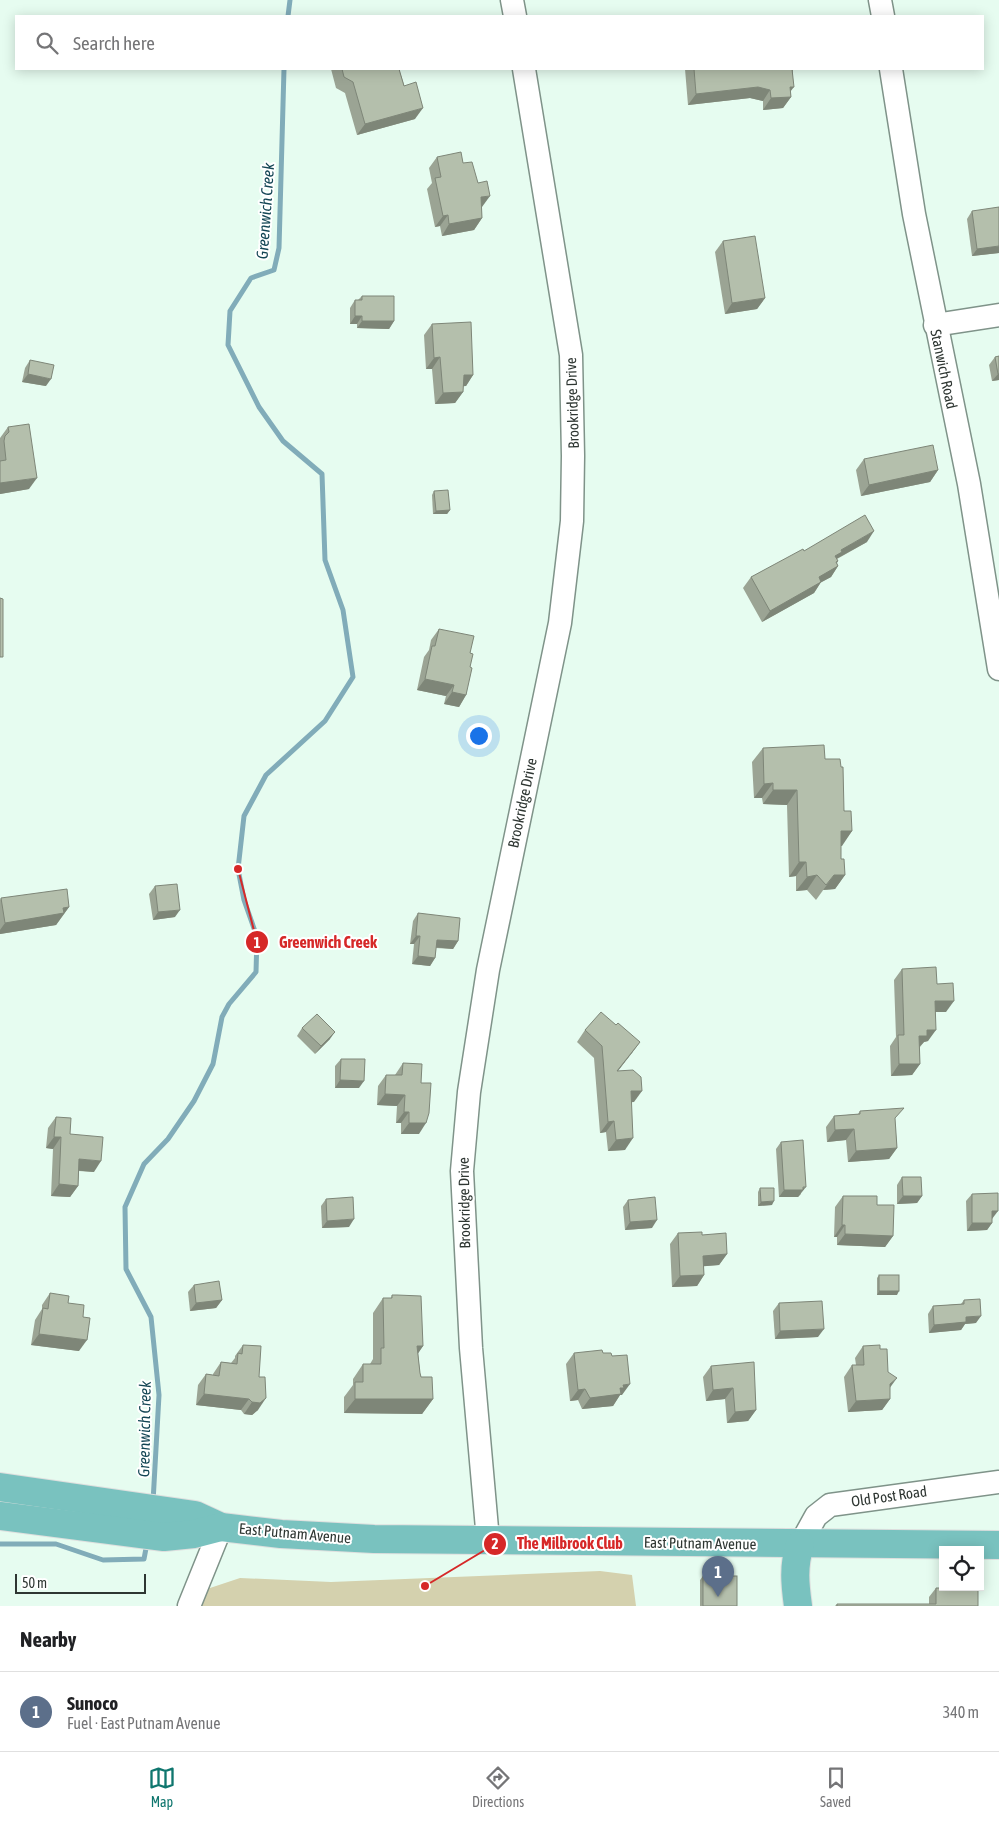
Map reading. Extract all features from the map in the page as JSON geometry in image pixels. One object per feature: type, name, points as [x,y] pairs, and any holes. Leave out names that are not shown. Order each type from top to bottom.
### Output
[{"type":"main road","name":"East Putnam Avenue","points":[[0,1486],[130,1519]]},
{"type":"main road","name":"East Putnam Avenue","points":[[0,1516],[130,1519],[167,1524],[194,1534],[221,1527],[327,1537],[800,1545],[999,1545]]},
{"type":"main road","points":[[798,1606],[794,1576],[795,1560],[800,1545]]},
{"type":"street","points":[[512,0],[515,15]]},
{"type":"street","points":[[880,0],[883,15]]},
{"type":"street","name":"Brookridge Drive","points":[[488,1540],[465,1271],[462,1171],[464,1135],[478,1023],[560,623],[567,568],[573,491],[572,391],[567,320],[524,70]]},
{"type":"street","name":"Stanwich Road","points":[[892,70],[914,214],[935,325],[969,484],[990,558],[999,669]]},
{"type":"street","points":[[935,325],[999,315]]},
{"type":"street","name":"Old Post Road","points":[[800,1545],[816,1516],[830,1505],[999,1482]]},
{"type":"street","points":[[189,1606],[221,1527]]},
{"type":"shaded area","points":[[600,1571],[632,1575],[636,1606],[200,1606],[207,1589],[240,1578],[331,1582]]},
{"type":"building","points":[[342,70],[399,70],[404,86],[416,82],[423,108],[365,124],[353,82],[344,77]]},
{"type":"building","points":[[694,70],[792,70],[794,87],[790,87],[791,97],[771,98],[770,90],[758,87],[696,94]]},
{"type":"building","points":[[461,152],[463,163],[472,162],[478,183],[487,181],[490,196],[481,197],[482,218],[449,224],[448,215],[443,216],[435,178],[441,177],[437,157]]},
{"type":"building","points":[[999,207],[999,246],[977,249],[972,211]]},
{"type":"building","points":[[755,236],[765,298],[732,303],[723,241]]},
{"type":"building","points":[[362,296],[394,296],[394,321],[362,321],[362,316],[355,316],[355,300],[362,300]]},
{"type":"building","points":[[471,322],[473,375],[464,375],[463,392],[443,393],[440,357],[434,358],[432,324]]},
{"type":"building","points":[[999,356],[999,374],[998,374],[995,357]]},
{"type":"building","points":[[30,360],[54,365],[51,379],[28,374]]},
{"type":"building","points":[[29,424],[37,478],[0,483],[0,461],[6,460],[4,441],[5,436],[9,432],[8,427]]},
{"type":"building","points":[[933,445],[938,470],[869,485],[864,459]]},
{"type":"building","points":[[448,490],[450,510],[436,511],[434,491]]},
{"type":"building","points":[[865,515],[874,531],[841,550],[842,552],[835,556],[838,566],[819,577],[821,582],[770,611],[751,577],[803,549],[804,551]]},
{"type":"building","points":[[0,598],[3,599],[3,657],[0,657]]},
{"type":"building","points":[[439,629],[474,636],[470,653],[473,654],[470,667],[472,668],[466,695],[452,692],[454,685],[425,679],[432,646],[435,646]]},
{"type":"building","points":[[824,745],[825,759],[840,759],[841,767],[843,767],[844,811],[851,811],[852,831],[841,831],[841,859],[844,859],[845,875],[834,875],[826,885],[817,875],[807,877],[806,862],[799,862],[797,790],[773,790],[773,783],[764,784],[763,748]]},
{"type":"building","points":[[177,884],[180,910],[158,912],[155,886]]},
{"type":"building","points":[[67,889],[69,907],[63,908],[64,913],[5,923],[1,898]]},
{"type":"building","points":[[418,913],[460,918],[458,941],[437,940],[435,958],[418,956],[420,936],[416,936]]},
{"type":"building","points":[[936,967],[937,984],[953,983],[954,1001],[935,1001],[936,1030],[927,1030],[927,1036],[919,1036],[920,1064],[899,1064],[898,1035],[904,1035],[902,969]]},
{"type":"building","points":[[601,1012],[616,1025],[618,1023],[640,1042],[617,1071],[633,1070],[641,1077],[642,1091],[631,1091],[633,1138],[616,1140],[614,1121],[608,1122],[602,1046],[585,1030]]},
{"type":"building","points":[[317,1014],[335,1032],[321,1046],[302,1028]]},
{"type":"building","points":[[341,1059],[365,1059],[364,1081],[340,1080]]},
{"type":"building","points":[[403,1063],[422,1064],[421,1083],[431,1083],[429,1113],[426,1123],[409,1123],[409,1112],[404,1112],[405,1095],[385,1094],[386,1075],[402,1075]]},
{"type":"building","points":[[904,1108],[895,1118],[897,1148],[856,1151],[854,1129],[835,1130],[834,1116],[860,1114],[860,1111]]},
{"type":"building","points":[[56,1117],[71,1118],[70,1134],[103,1137],[101,1161],[79,1159],[78,1186],[59,1184],[61,1137],[54,1137]]},
{"type":"building","points":[[803,1140],[806,1187],[803,1187],[803,1190],[784,1190],[781,1142]]},
{"type":"building","points":[[902,1177],[921,1177],[922,1196],[903,1196]]},
{"type":"building","points":[[760,1188],[774,1188],[774,1201],[761,1202]]},
{"type":"building","points":[[998,1193],[998,1211],[992,1211],[992,1223],[972,1223],[972,1194]]},
{"type":"building","points":[[843,1196],[877,1196],[877,1205],[894,1205],[893,1236],[845,1234],[845,1225],[842,1225]]},
{"type":"building","points":[[353,1197],[354,1219],[327,1221],[326,1199]]},
{"type":"building","points":[[655,1197],[657,1220],[630,1222],[628,1200]]},
{"type":"building","points":[[702,1232],[702,1235],[726,1233],[727,1254],[703,1256],[704,1275],[680,1276],[678,1233]]},
{"type":"building","points":[[879,1275],[899,1275],[899,1291],[879,1291]]},
{"type":"building","points":[[219,1281],[222,1300],[196,1303],[194,1285]]},
{"type":"building","points":[[50,1293],[69,1296],[68,1303],[84,1305],[83,1317],[90,1318],[87,1340],[39,1334],[43,1308],[48,1309]]},
{"type":"building","points":[[392,1295],[421,1296],[423,1346],[417,1346],[420,1373],[421,1377],[432,1377],[433,1399],[355,1399],[355,1382],[363,1382],[363,1364],[381,1364],[381,1348],[384,1348],[383,1298],[392,1298]]},
{"type":"building","points":[[980,1299],[981,1316],[966,1317],[966,1322],[934,1325],[933,1306],[964,1304],[964,1300]]},
{"type":"building","points":[[822,1301],[824,1329],[780,1331],[779,1303]]},
{"type":"building","points":[[243,1345],[261,1346],[259,1377],[265,1377],[266,1398],[260,1403],[252,1402],[249,1399],[204,1394],[206,1374],[219,1376],[221,1362],[237,1364],[238,1353],[242,1354]]},
{"type":"building","points":[[880,1345],[880,1349],[887,1349],[888,1372],[897,1378],[890,1384],[890,1399],[856,1401],[852,1365],[864,1365],[863,1346]]},
{"type":"building","points":[[602,1350],[603,1353],[611,1353],[612,1356],[627,1355],[630,1384],[623,1385],[624,1388],[620,1388],[621,1394],[590,1398],[585,1389],[578,1390],[574,1353]]},
{"type":"building","points":[[754,1362],[756,1410],[735,1412],[733,1388],[713,1390],[711,1366]]},
{"type":"building","points":[[703,1576],[737,1576],[737,1606],[703,1606]]},
{"type":"building","points":[[936,1588],[939,1588],[939,1591],[978,1591],[978,1606],[837,1606],[837,1604],[936,1604]]},
{"type":"waterway","name":"Greenwich Creek","points":[[288,15],[290,0]]},
{"type":"waterway","name":"Greenwich Creek","points":[[153,1502],[159,1395],[151,1317],[126,1269],[125,1207],[144,1164],[168,1139],[194,1101],[213,1064],[222,1017],[229,1004],[256,972],[257,937],[244,900],[238,869],[244,816],[266,775],[325,721],[353,677],[343,610],[325,560],[322,474],[283,441],[259,407],[228,345],[230,311],[251,278],[274,270],[279,248],[284,70]]},
{"type":"waterway","name":"Greenwich Creek","points":[[0,1544],[56,1544],[103,1560],[144,1559],[147,1543]]},
{"type":"place","name":"Greenwich Creek","points":[[238,869]]},
{"type":"place","name":"The Milbrook Club","points":[[425,1586]]},
{"type":"place","name":"Sunoco","points":[[718,1597]]}]
